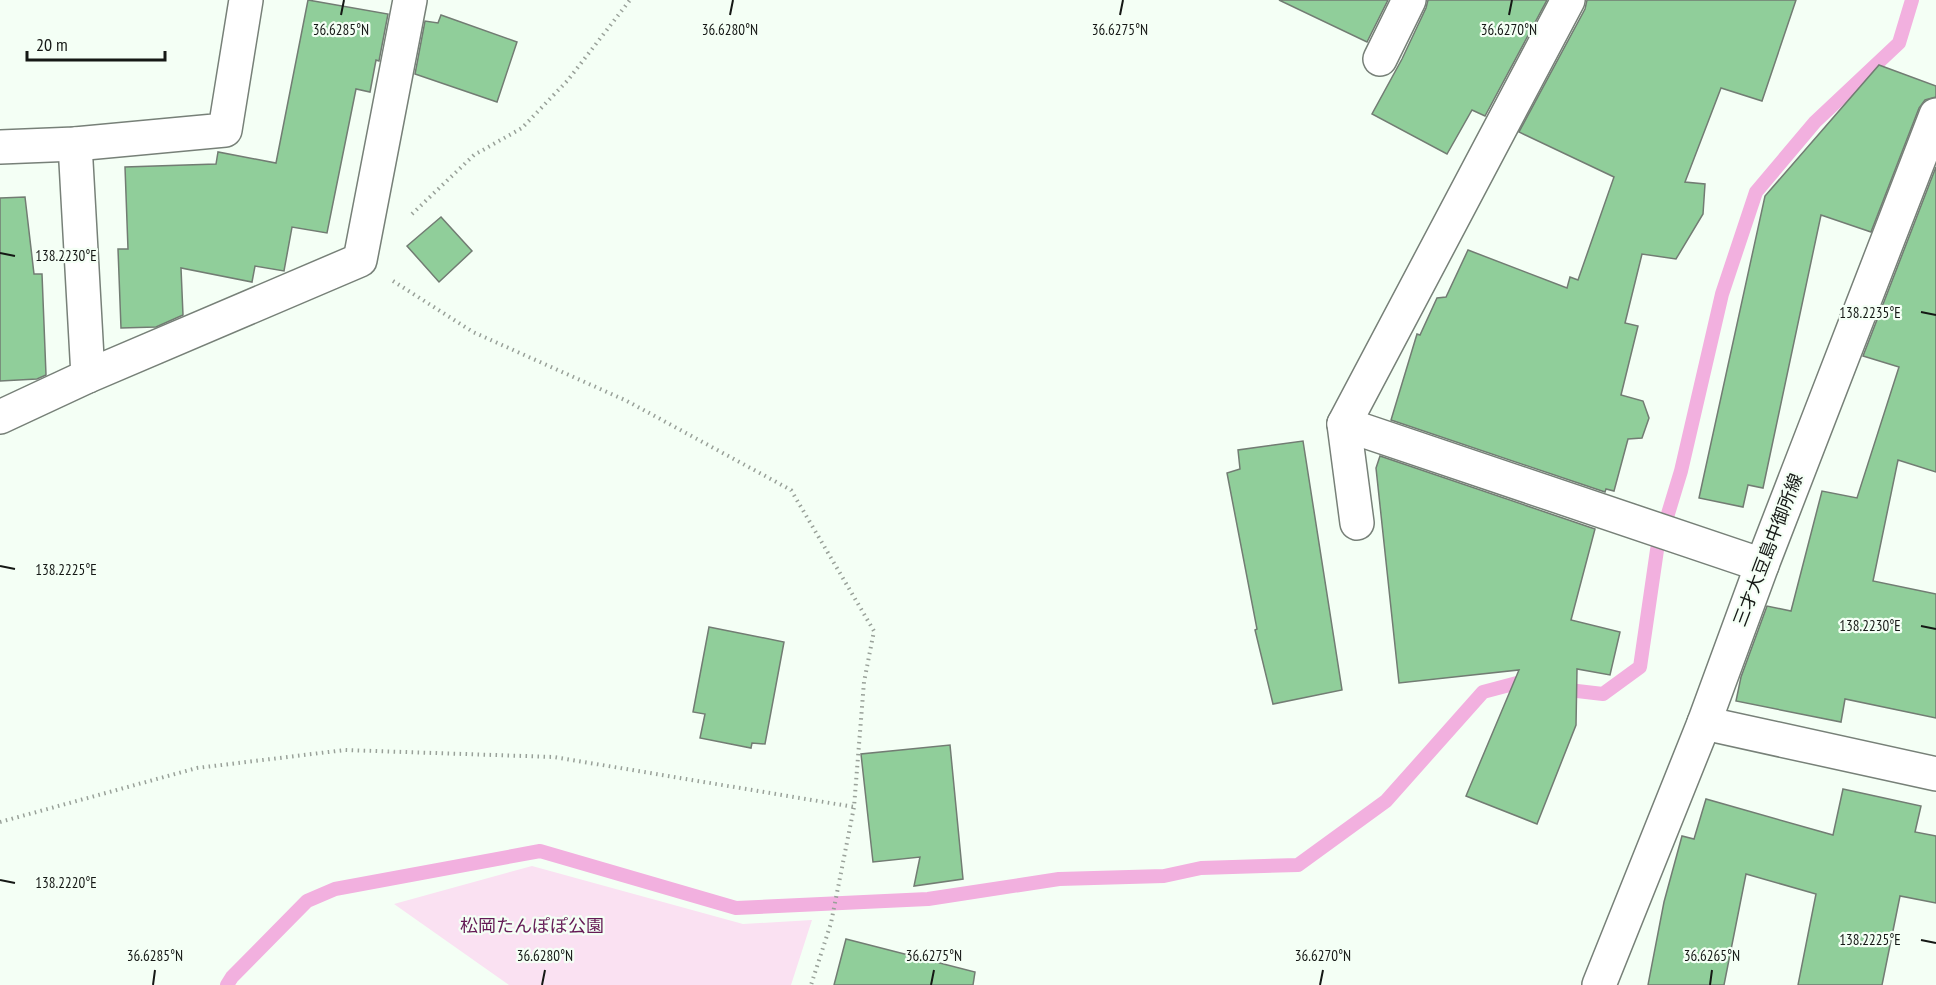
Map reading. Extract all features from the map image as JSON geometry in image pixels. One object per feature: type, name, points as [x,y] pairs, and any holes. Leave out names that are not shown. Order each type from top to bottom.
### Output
[{"type":"street","points":[[0,147],[75,144],[225,130],[246,0]]},
{"type":"street","points":[[0,417],[88,376],[360,261],[410,0]]},
{"type":"street","points":[[1380,59],[1409,0]]},
{"type":"street","points":[[1357,523],[1344,424],[1568,0]]},
{"type":"street","name":"三才大豆島中御所線","points":[[1599,985],[1704,723],[1762,565],[1936,114]]},
{"type":"street","points":[[75,144],[88,376]]},
{"type":"street","points":[[1344,424],[1762,565]]},
{"type":"street","points":[[1704,723],[1936,774]]},
{"type":"path","points":[[630,0],[568,80],[522,128],[474,155],[388,238],[360,261],[473,332],[627,401],[791,490],[874,631],[864,682],[854,807],[831,923],[811,985]]},
{"type":"path","points":[[0,822],[197,768],[345,750],[554,757],[854,807]]},
{"type":"green space","name":"松岡たんぽぽ公園","points":[[532,866],[743,924],[812,920],[791,985],[509,985],[394,904]]},
{"type":"building","points":[[308,0],[388,14],[370,92],[356,89],[327,233],[292,227],[284,271],[255,266],[252,282],[181,268],[183,315],[156,327],[121,328],[118,249],[128,249],[125,167],[216,164],[218,152],[276,163]]},
{"type":"building","points":[[1279,0],[1388,0],[1367,42]]},
{"type":"building","points":[[1428,0],[1547,0],[1485,116],[1472,110],[1447,154],[1372,114],[1402,59]]},
{"type":"building","points":[[1587,0],[1796,0],[1762,101],[1721,88],[1685,182],[1705,184],[1703,214],[1676,259],[1642,254],[1625,323],[1638,326],[1621,395],[1643,401],[1649,418],[1642,438],[1628,439],[1614,491],[1606,489],[1605,492],[1391,420],[1417,334],[1420,335],[1437,298],[1446,297],[1468,250],[1567,288],[1570,277],[1578,280],[1614,177],[1519,132],[1585,9]]},
{"type":"building","points":[[441,15],[517,42],[497,102],[415,74],[425,21],[438,23]]},
{"type":"building","points":[[1879,65],[1936,86],[1936,97],[1925,100],[1919,108],[1871,232],[1821,215],[1763,488],[1748,485],[1743,507],[1699,498],[1765,196]]},
{"type":"building","points":[[1936,167],[1936,472],[1898,460],[1873,581],[1936,594],[1936,718],[1845,699],[1841,722],[1736,701],[1741,677],[1767,606],[1791,611],[1822,491],[1857,498],[1899,367],[1863,356]]},
{"type":"building","points":[[25,197],[34,274],[42,274],[46,375],[37,379],[0,381],[0,198]]},
{"type":"building","points":[[441,217],[472,251],[439,282],[407,246]]},
{"type":"building","points":[[1303,441],[1342,690],[1273,704],[1255,630],[1257,629],[1227,473],[1240,469],[1238,450]]},
{"type":"building","points":[[1380,456],[1595,529],[1571,620],[1620,632],[1610,675],[1577,669],[1576,725],[1537,824],[1466,796],[1519,670],[1399,683],[1376,468]]},
{"type":"building","points":[[709,627],[784,642],[765,744],[752,743],[751,748],[700,738],[705,714],[693,712]]},
{"type":"building","points":[[950,745],[963,879],[914,886],[920,857],[873,862],[861,754]]},
{"type":"building","points":[[1843,789],[1921,806],[1915,832],[1936,836],[1936,903],[1900,896],[1882,985],[1798,985],[1816,894],[1746,874],[1724,985],[1648,985],[1664,902],[1682,836],[1694,839],[1706,799],[1833,835]]},
{"type":"building","points":[[846,939],[975,972],[973,985],[834,985]]},
{"type":"waterway","points":[[1560,689],[1603,694],[1640,667],[1657,550],[1681,471],[1722,294],[1756,192],[1815,122],[1899,43],[1912,0]]},
{"type":"waterway","points":[[227,985],[232,977],[307,901],[335,889],[540,851],[736,908],[928,899],[1059,879],[1164,876],[1201,868],[1298,865],[1386,801],[1483,692],[1517,683],[1529,685]]}]
